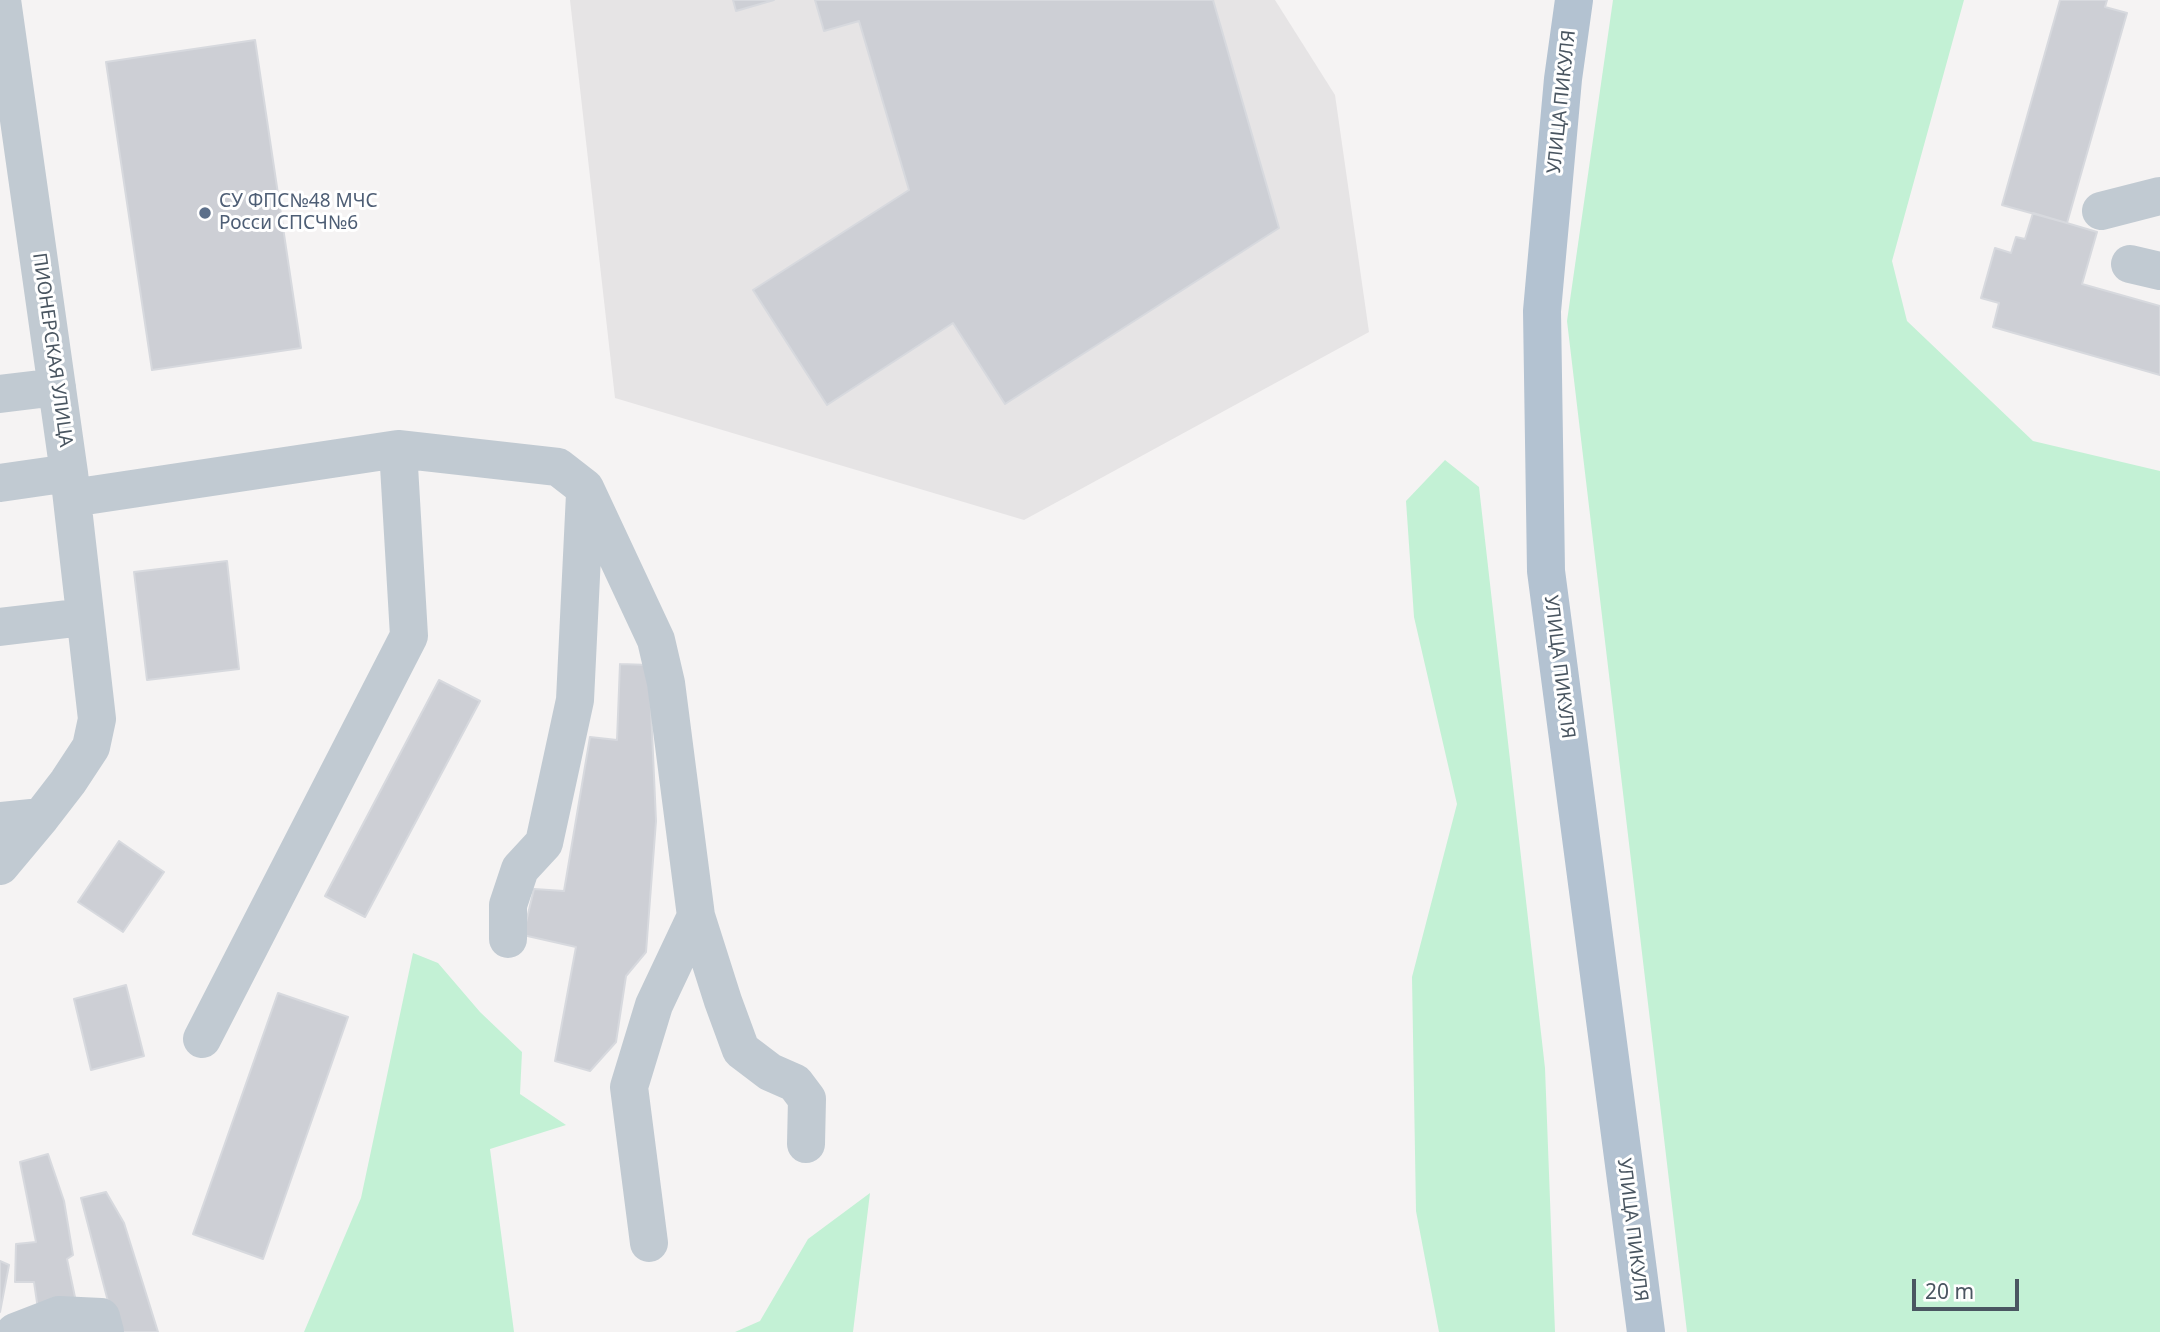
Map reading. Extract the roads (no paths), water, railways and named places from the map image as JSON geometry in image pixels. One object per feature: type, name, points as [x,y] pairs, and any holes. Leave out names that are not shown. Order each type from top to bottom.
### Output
[{"type":"main road","name":"УЛИЦА ПИКУЛЯ","points":[[1574,0],[1563,79],[1542,311],[1546,571],[1646,1332]]},
{"type":"street","name":"ПИОНЕРСКАЯ УЛИЦА","points":[[0,866],[68,782],[91,747],[97,719],[71,485],[57,387],[11,130],[2,0]]},
{"type":"street","points":[[2101,211],[2160,196]]},
{"type":"street","points":[[0,394],[57,387]]},
{"type":"street","points":[[202,1039],[409,636],[398,449]]},
{"type":"street","points":[[0,483],[71,485],[398,449],[558,467],[585,488],[656,640],[666,683],[696,916],[741,1051],[770,1072],[795,1083],[807,1098],[806,1144]]},
{"type":"street","points":[[508,939],[508,905],[520,869],[544,843],[575,700],[585,488]]},
{"type":"street","points":[[0,627],[84,617]]},
{"type":"street","points":[[0,821],[41,817]]},
{"type":"street","points":[[649,1244],[628,1087],[654,1005],[696,916]]},
{"type":"street","points":[[15,1332],[60,1315],[102,1317],[104,1332]]},
{"type":"place","name":"СУ ФПС№48 МЧС Росси СПСЧ№6","points":[[205,213]]}]
